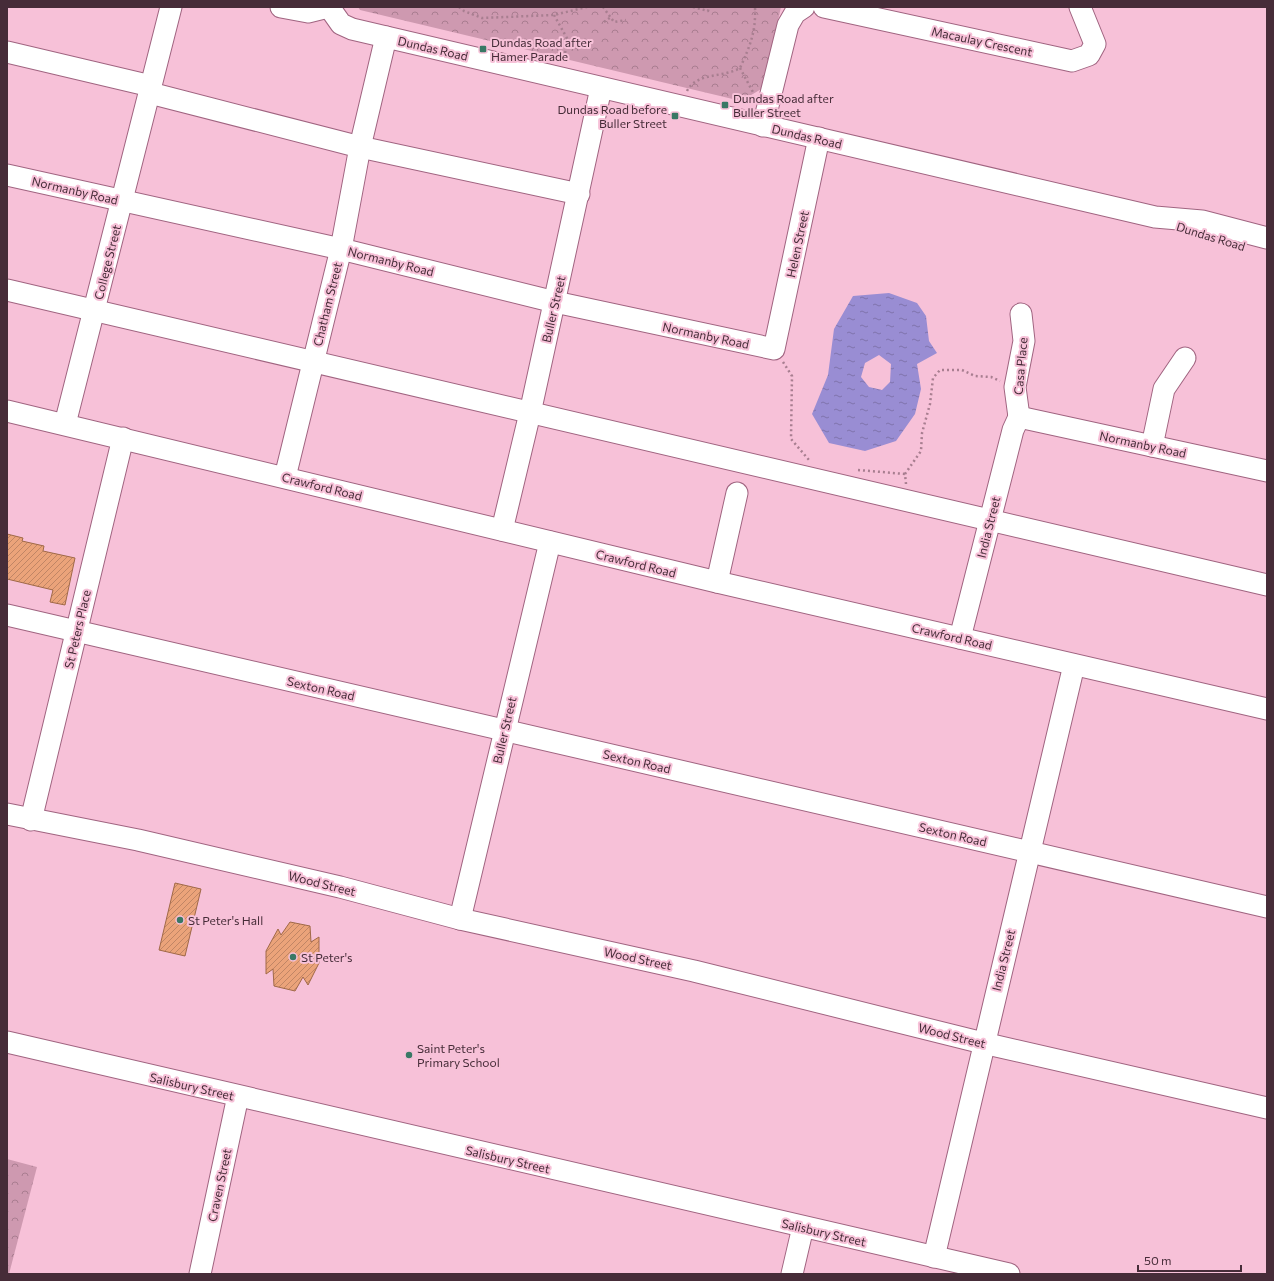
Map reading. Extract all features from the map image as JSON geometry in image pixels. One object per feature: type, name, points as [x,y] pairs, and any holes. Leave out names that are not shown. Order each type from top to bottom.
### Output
[{"type":"street","name":"College Street","points":[[65,424],[171,7]]},
{"type":"street","name":"Dundas Road","points":[[281,7],[308,12],[328,7],[341,24],[352,29],[1155,217],[1202,222],[1267,238]]},
{"type":"street","points":[[763,126],[788,26],[795,13],[803,7]]},
{"type":"street","name":"Macaulay Crescent","points":[[824,7],[1072,61],[1089,55],[1095,44],[1080,7]]},
{"type":"street","name":"Chatham Street","points":[[285,477],[312,362],[341,249],[360,147],[386,37]]},
{"type":"street","points":[[7,52],[150,89],[360,147],[579,194]]},
{"type":"street","name":"Buller Street","points":[[502,530],[555,302],[601,88]]},
{"type":"street","name":"Helen Street","points":[[774,349],[819,138]]},
{"type":"street","name":"Normanby Road","points":[[7,175],[341,249],[555,302],[774,349]]},
{"type":"street","name":"Dundas Road","points":[[1155,217],[1197,233],[1267,252]]},
{"type":"street","points":[[7,290],[1267,585]]},
{"type":"street","name":"Casa Place","points":[[1019,417],[1016,388],[1024,341],[1021,314]]},
{"type":"street","points":[[1152,446],[1164,389],[1186,358]]},
{"type":"street","name":"Crawford Road","points":[[7,411],[717,582],[1267,709]]},
{"type":"street","name":"Normanby Road","points":[[1019,417],[1267,471]]},
{"type":"street","name":"India Street","points":[[960,638],[1013,430],[1019,417]]},
{"type":"street","name":"St Peters Place","points":[[31,820],[123,438]]},
{"type":"street","points":[[717,582],[737,493]]},
{"type":"street","name":"Buller Street","points":[[460,920],[504,730],[550,542]]},
{"type":"street","name":"Sexton Road","points":[[7,615],[1267,907]]},
{"type":"street","name":"India Street","points":[[934,1257],[982,1043],[1030,852],[1074,665]]},
{"type":"street","name":"Wood Street","points":[[7,814],[31,820],[138,840],[326,884],[460,920],[694,970],[982,1043],[1267,1108]]},
{"type":"street","name":"Salisbury Street","points":[[7,1042],[32,1050],[1009,1274]]},
{"type":"street","name":"Craven Street","points":[[200,1274],[238,1096]]},
{"type":"street","points":[[792,1274],[803,1227]]},
{"type":"path","points":[[459,7],[464,11],[482,18],[554,15],[587,7]]},
{"type":"path","points":[[603,7],[614,22],[626,20]]},
{"type":"path","points":[[693,7],[708,11],[709,7]]},
{"type":"path","points":[[687,92],[690,85],[699,79],[723,75],[740,68],[753,39],[756,25],[755,7]]},
{"type":"path","points":[[554,15],[568,40],[562,62]]},
{"type":"path","points":[[604,22],[610,17]]},
{"type":"path","points":[[740,68],[751,89],[759,100]]},
{"type":"path","points":[[774,349],[792,376],[791,439],[812,464]]},
{"type":"path","points":[[907,500],[905,474],[921,451],[922,433],[930,404],[933,378],[940,370],[962,370],[975,376],[991,377],[1016,388]]},
{"type":"path","points":[[856,470],[905,474]]},
{"type":"green space","points":[[358,7],[781,7],[763,88],[741,101],[360,10]]},
{"type":"green space","points":[[7,1159],[37,1167],[9,1274],[7,1274]]},
{"type":"water","points":[[889,293],[917,303],[926,316],[929,341],[937,353],[917,364],[921,389],[915,414],[896,441],[865,451],[829,443],[812,414],[828,375],[834,329],[853,296]],"holes":[[[879,355],[891,364],[890,382],[882,390],[869,387],[861,377],[865,363]]]},
{"type":"building","points":[[7,534],[23,538],[22,541],[44,546],[43,551],[75,558],[65,605],[50,602],[53,590],[7,579]]},
{"type":"building","name":"St Peter's Hall","points":[[175,883],[201,889],[185,956],[159,950]]},
{"type":"building","name":"St Peter's","points":[[290,922],[310,926],[311,942],[319,937],[319,963],[308,985],[303,977],[295,991],[274,986],[273,969],[266,974],[266,951],[278,929],[281,935]]},
{"type":"place","name":"Dundas Road after Hamer Parade","points":[[483,49]]},
{"type":"place","name":"Dundas Road after Buller Street","points":[[725,105]]},
{"type":"place","name":"Dundas Road before Buller Street","points":[[675,116]]},
{"type":"place","name":"St Peter's Hall","points":[[180,920]]},
{"type":"place","name":"St Peter's","points":[[293,957]]},
{"type":"place","name":"Saint Peter's Primary School","points":[[409,1055]]}]
